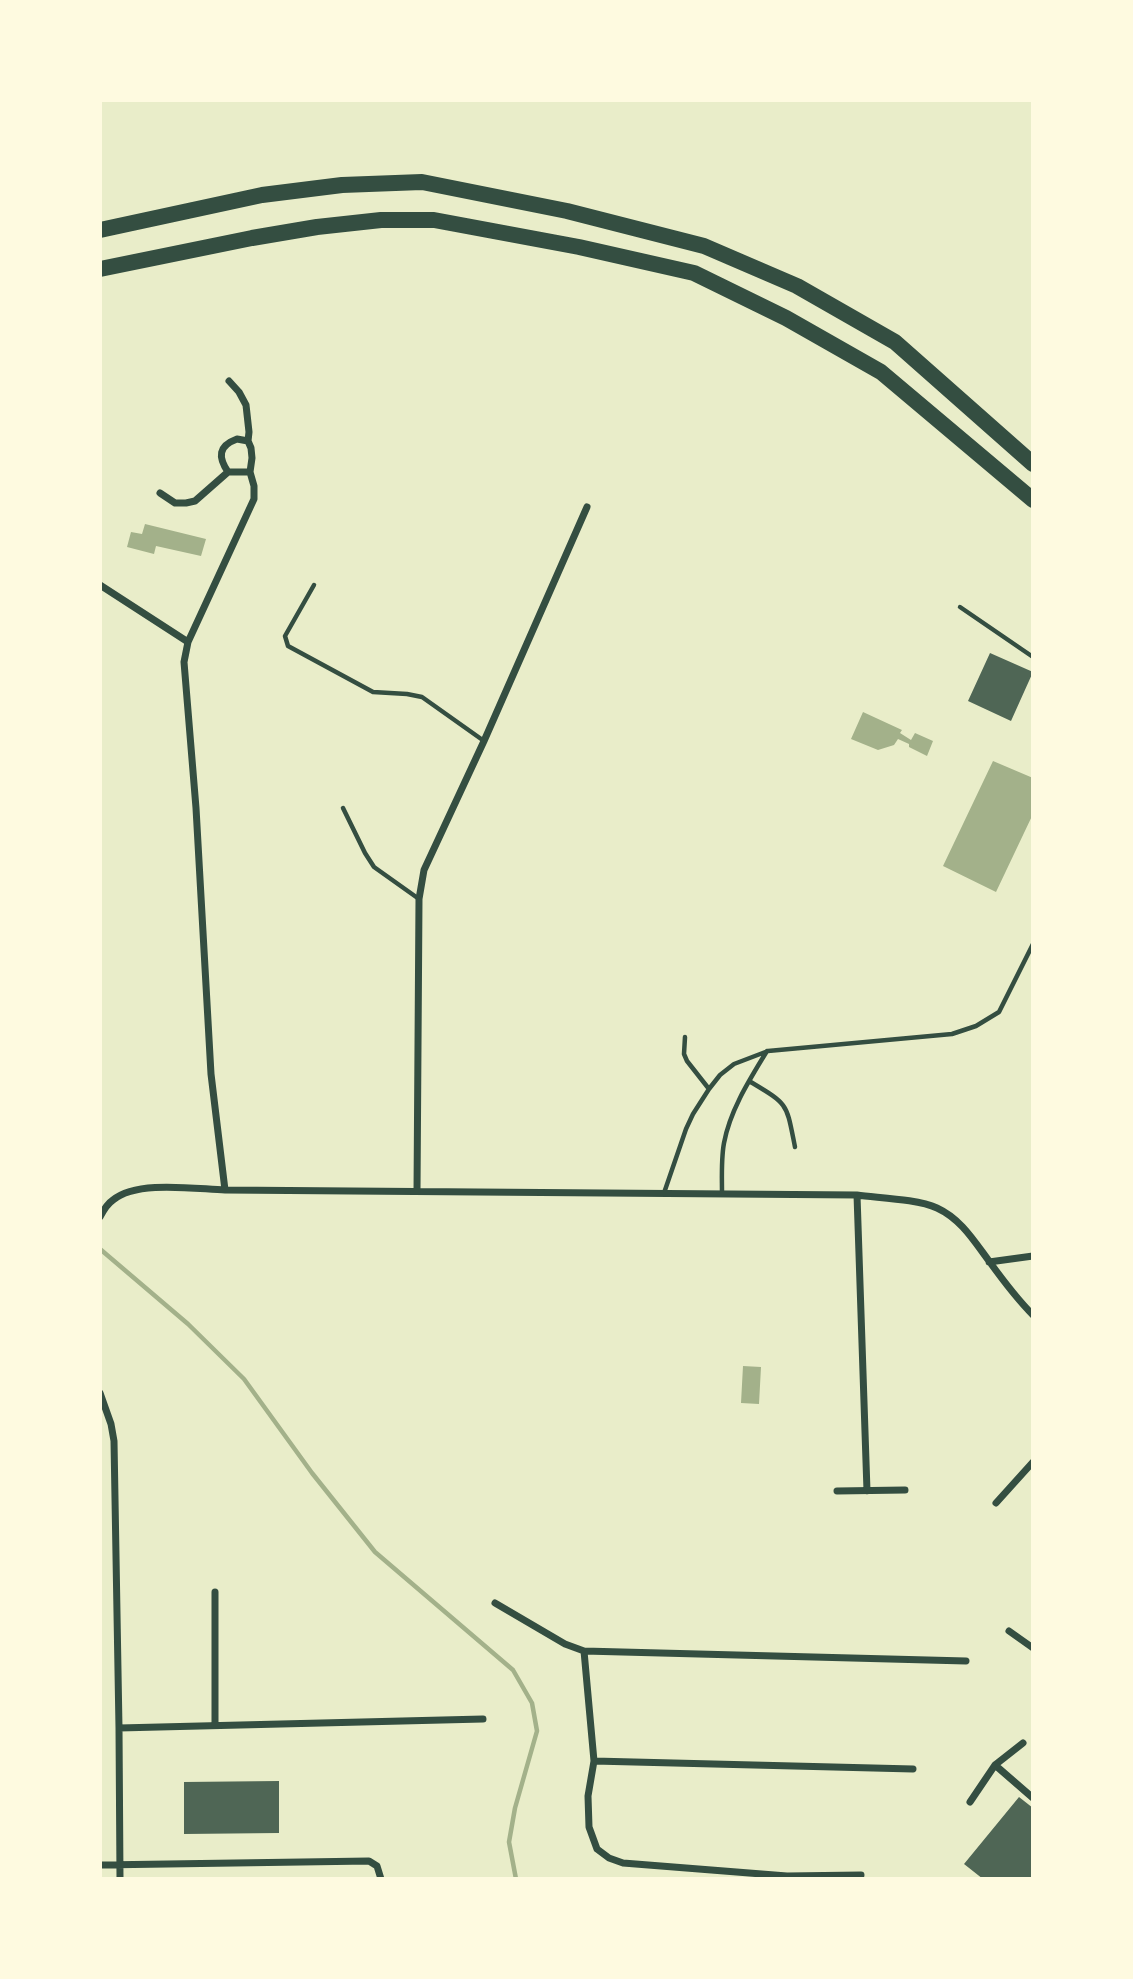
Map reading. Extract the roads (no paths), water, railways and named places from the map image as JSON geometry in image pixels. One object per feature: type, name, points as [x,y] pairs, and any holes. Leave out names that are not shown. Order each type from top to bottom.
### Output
[{"type":"highway","points":[[100,230],[261,195],[342,185],[422,182],[567,211],[704,246],[797,286],[895,342],[1033,464]]},
{"type":"highway","points":[[100,269],[252,237],[317,227],[381,220],[434,220],[579,247],[694,273],[786,318],[881,372],[1033,500]]},
{"type":"street","points":[[225,1190],[211,1074],[196,808],[184,662],[188,642],[254,499],[246,405],[229,381]]},
{"type":"street","points":[[228,472],[221,461],[225,446],[237,439],[248,441]]},
{"type":"street","points":[[160,493],[176,503],[195,501],[228,472],[250,472]]},
{"type":"street","points":[[417,1191],[419,899],[424,870],[587,507]]},
{"type":"street","points":[[100,585],[188,642]]},
{"type":"street","points":[[100,1217],[113,1200],[135,1190],[152,1188],[857,1195],[925,1204],[937,1208],[958,1222],[968,1231],[989,1262],[1033,1315]]},
{"type":"street","points":[[857,1195],[867,1491]]},
{"type":"street","points":[[989,1262],[1033,1256]]},
{"type":"street","points":[[100,1393],[114,1441],[120,1879]]},
{"type":"street","points":[[996,1503],[1033,1462]]},
{"type":"street","points":[[837,1491],[905,1490]]},
{"type":"street","points":[[215,1592],[215,1725]]},
{"type":"street","points":[[495,1603],[565,1644],[584,1651],[966,1661]]},
{"type":"street","points":[[1009,1631],[1033,1648]]},
{"type":"street","points":[[584,1651],[594,1761],[588,1796],[589,1827],[597,1849],[609,1858],[623,1863],[786,1878],[860,1875]]},
{"type":"street","points":[[119,1727],[483,1719]]},
{"type":"street","points":[[970,1802],[995,1765],[1023,1743]]},
{"type":"street","points":[[594,1761],[913,1769]]},
{"type":"street","points":[[995,1765],[1033,1798]]},
{"type":"street","points":[[100,1865],[369,1861],[377,1866],[381,1878]]},
{"type":"lane","points":[[314,585],[285,636],[288,646],[373,692],[422,697],[484,741]]},
{"type":"lane","points":[[960,607],[1033,657]]},
{"type":"lane","points":[[343,808],[374,867],[419,899]]},
{"type":"lane","points":[[664,1193],[686,1129],[709,1088],[734,1063],[768,1051],[952,1034],[976,1026],[999,1012],[1033,944]]},
{"type":"lane","points":[[685,1037],[684,1054],[709,1088]]},
{"type":"lane","points":[[722,1194],[724,1143],[733,1114],[768,1051]]},
{"type":"lane","points":[[749,1081],[780,1100],[787,1110],[795,1147]]},
{"type":"waterway","points":[[100,1249],[188,1324],[244,1379],[312,1473],[375,1552],[513,1670],[532,1703],[537,1731],[515,1808],[509,1842],[516,1879]]}]
